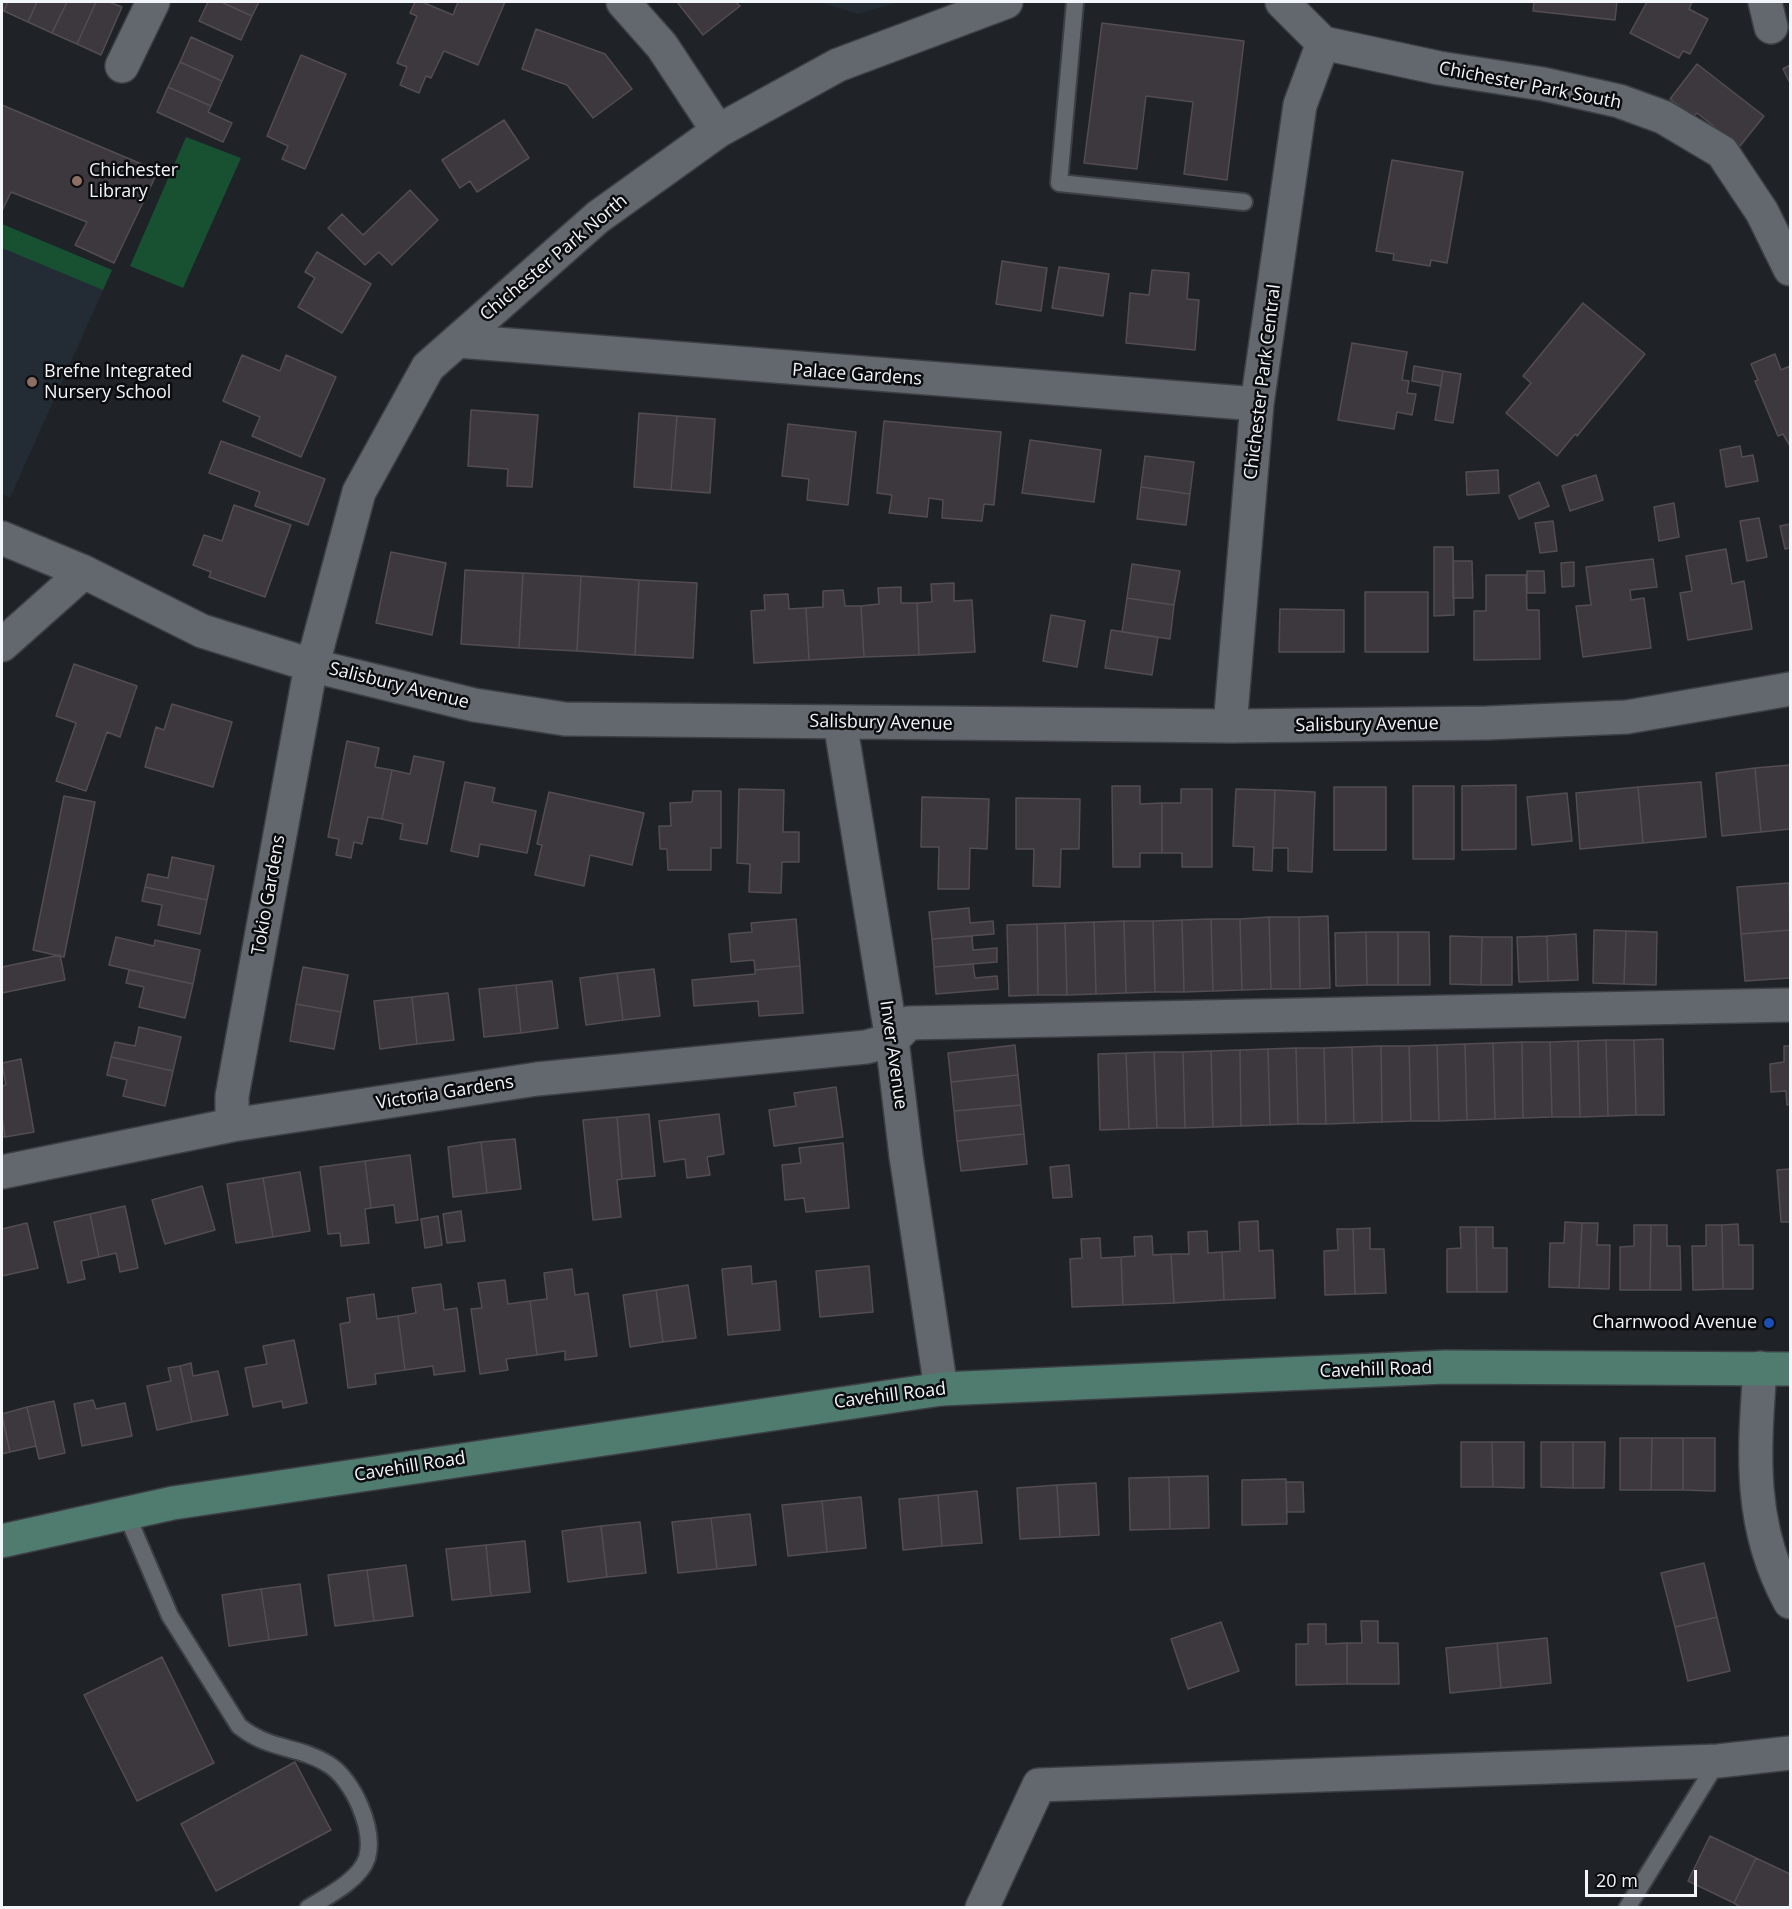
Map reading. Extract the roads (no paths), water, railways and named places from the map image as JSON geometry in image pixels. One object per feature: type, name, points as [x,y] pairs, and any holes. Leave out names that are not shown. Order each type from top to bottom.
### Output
[{"type":"main road","name":"Cavehill Road","points":[[2,1541],[185,1502],[941,1389],[1445,1367],[1775,1368]]},
{"type":"street","points":[[122,66],[153,2]]},
{"type":"street","points":[[623,2],[662,46],[718,131]]},
{"type":"street","name":"Chichester Park North","points":[[314,666],[359,492],[428,368],[598,217],[718,131],[838,65],[1006,2]]},
{"type":"street","points":[[1282,2],[1323,43]]},
{"type":"street","name":"Chichester Park South","points":[[1323,43],[1439,68],[1543,84],[1619,101],[1663,117],[1722,152],[1762,212],[1791,269]]},
{"type":"street","name":"Chichester Park Central","points":[[1230,726],[1257,404],[1300,105],[1323,43]]},
{"type":"street","name":"Palace Gardens","points":[[458,341],[627,357],[1257,404]]},
{"type":"street","name":"Salisbury Avenue","points":[[2,538],[84,573],[202,631],[314,666],[474,705],[565,718],[1230,726],[1487,723],[1627,717],[1791,689]]},
{"type":"street","points":[[2,645],[84,573]]},
{"type":"street","name":"Tokio Gardens","points":[[232,1125],[232,1096],[308,682],[314,666]]},
{"type":"street","name":"Inver Avenue","points":[[840,722],[892,1040],[906,1156],[941,1389]]},
{"type":"street","points":[[892,1040],[909,1023],[1791,1005]]},
{"type":"street","name":"Victoria Gardens","points":[[2,1172],[232,1125],[537,1079],[866,1047],[892,1040]]},
{"type":"street","points":[[1775,1368],[1754,1452],[1759,1516],[1778,1580],[1791,1602]]},
{"type":"street","points":[[982,1908],[1040,1785],[1718,1761],[1791,1753]]},
{"type":"lane","points":[[1075,2],[1059,183],[1244,202]]},
{"type":"lane","points":[[126,1513],[170,1616],[239,1726],[256,1740],[304,1753],[329,1764],[349,1784],[360,1806],[367,1834],[367,1858],[348,1884],[308,1908]]},
{"type":"lane","points":[[1627,1908],[1718,1761]]},
{"type":"place","name":"Chichester Library","points":[[77,181]]},
{"type":"place","name":"Brefne Integrated Nursery School","points":[[32,382]]},
{"type":"place","name":"Charnwood Avenue","points":[[1769,1323]]}]
